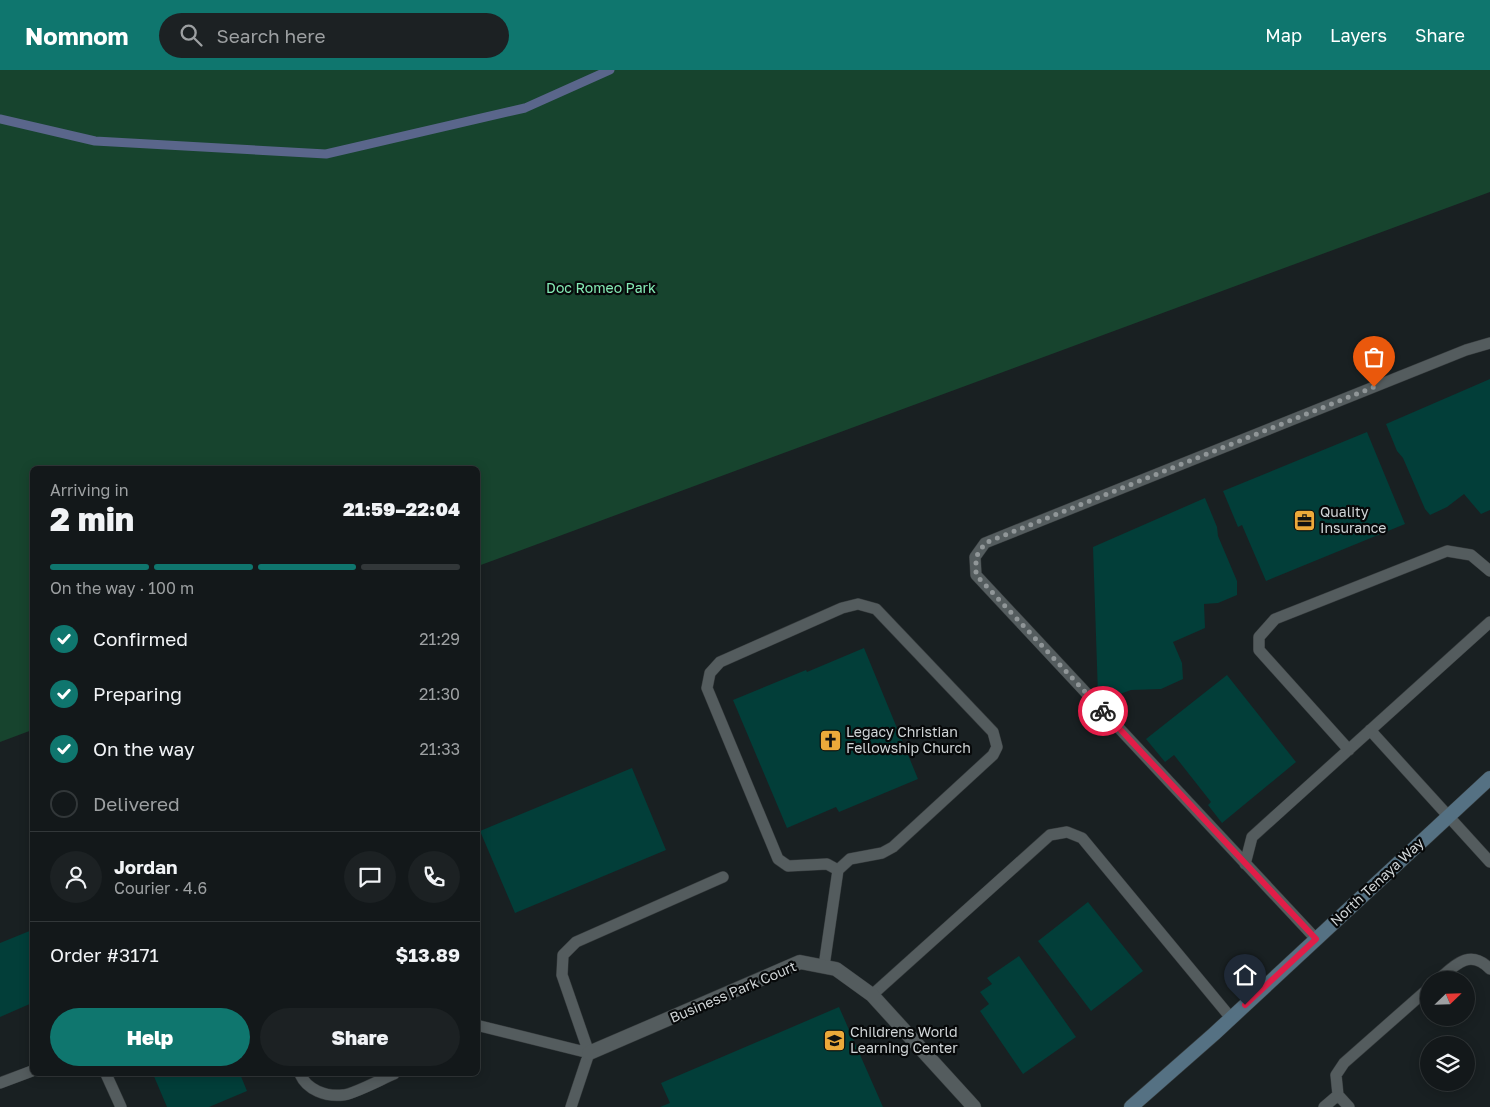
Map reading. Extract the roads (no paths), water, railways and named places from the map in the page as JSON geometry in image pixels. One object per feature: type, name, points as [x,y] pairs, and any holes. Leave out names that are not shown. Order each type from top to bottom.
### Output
[{"type":"main road","name":"North Tenaya Way","points":[[1131,1107],[1231,1018],[1490,778]]},
{"type":"street","name":"Business Park Court","points":[[589,1053],[800,962],[836,969],[872,995],[974,1107]]},
{"type":"lane","points":[[1316,939],[976,575],[976,557],[985,543],[1466,350],[1490,343]]},
{"type":"lane","points":[[1349,750],[1259,650],[1259,637],[1274,619],[1447,551],[1471,555],[1490,571]]},
{"type":"lane","points":[[824,966],[838,870],[850,859],[882,853],[893,846],[993,755],[997,746],[993,732],[876,609],[858,604],[842,608],[720,662],[710,674],[707,688],[778,858],[788,866],[827,864],[838,870]]},
{"type":"lane","points":[[1245,864],[1252,837],[1490,622]]},
{"type":"lane","points":[[1370,730],[1490,862]]},
{"type":"lane","points":[[872,995],[1050,835],[1067,832],[1082,838],[1231,1018]]},
{"type":"lane","points":[[571,1107],[589,1053],[562,975],[563,955],[576,942],[723,877]]},
{"type":"lane","points":[[1448,971],[1459,961],[1473,959],[1484,963],[1490,969]]},
{"type":"lane","points":[[1349,1107],[1338,1095],[1336,1076],[1344,1063],[1420,996]]},
{"type":"lane","points":[[480,1026],[589,1053]]},
{"type":"lane","points":[[0,1084],[30,1072]]},
{"type":"lane","points":[[107,1076],[121,1107]]},
{"type":"lane","points":[[301,1076],[304,1082],[320,1093],[344,1096],[389,1076]]},
{"type":"lane","points":[[1324,1107],[1338,1095]]},
{"type":"waterway","points":[[0,119],[95,141],[326,154],[525,108],[610,70]]},
{"type":"place","name":"Quality Insurance","points":[[1304,520]]},
{"type":"place","name":"Legacy Christian Fellowship Church","points":[[830,740]]},
{"type":"place","name":"Childrens World Learning Center","points":[[834,1040]]},
{"type":"park label","name":"Doc Romeo Park","points":[[601,288]]}]
